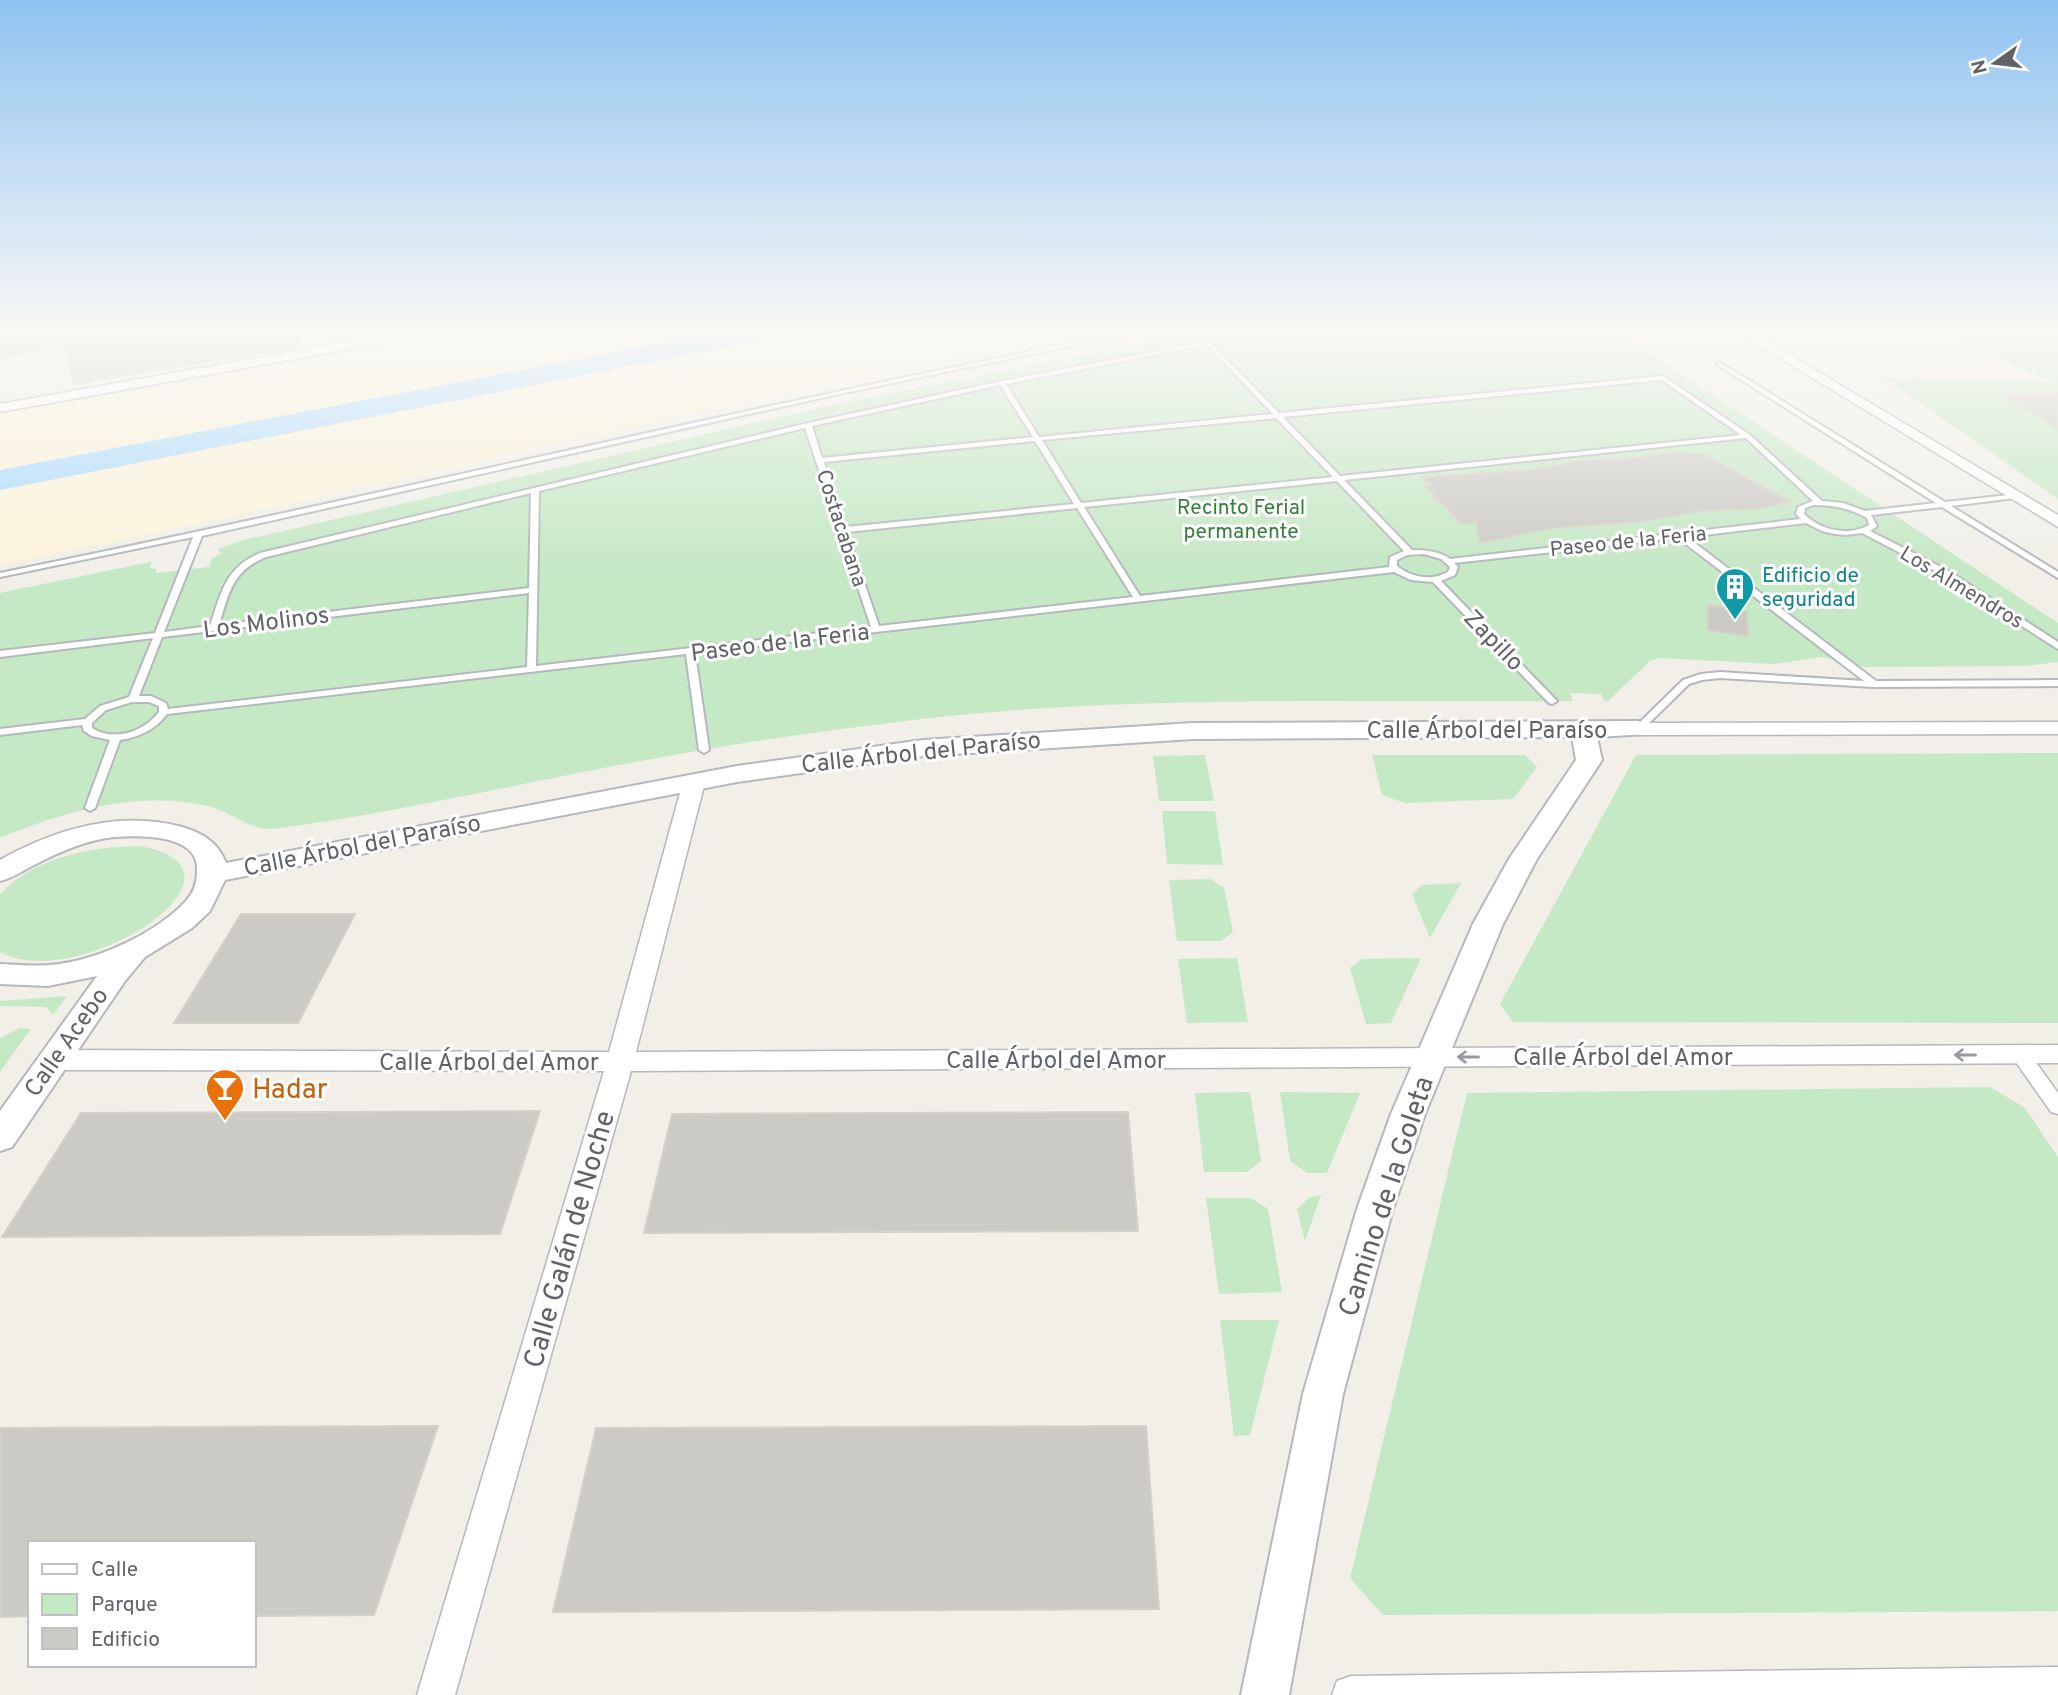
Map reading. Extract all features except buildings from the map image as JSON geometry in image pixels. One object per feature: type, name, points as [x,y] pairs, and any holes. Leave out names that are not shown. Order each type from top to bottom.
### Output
[{"type":"street","points":[[1877,413],[2058,522]]},
{"type":"street","points":[[1639,729],[2058,728]]},
{"type":"street","name":"Calle Árbol del Paraíso","points":[[213,874],[694,782],[923,748],[1193,731],[1639,729]]},
{"type":"street","name":"Camino de la Goleta","points":[[1265,1695],[1323,1394],[1375,1209],[1431,1057],[1488,924],[1523,859],[1589,760],[1583,730]]},
{"type":"street","name":"Calle Galán de Noche","points":[[436,1695],[620,1062],[694,782]]},
{"type":"street","points":[[0,872],[28,855],[64,841],[102,831],[139,828],[170,831],[194,840],[209,854],[213,874],[204,896],[184,919],[136,950],[101,965],[60,975],[30,977],[0,974]]},
{"type":"street","name":"Calle Acebo","points":[[0,1138],[114,974],[136,950]]},
{"type":"street","name":"Calle Árbol del Amor","points":[[54,1060],[620,1062],[2058,1054]]},
{"type":"street","points":[[2020,1055],[2058,1107]]},
{"type":"street","points":[[1351,1695],[2058,1686]]},
{"type":"lane","points":[[0,575],[198,535],[742,413]]},
{"type":"lane","points":[[214,627],[233,573],[254,557],[863,413]]},
{"type":"lane","points":[[1021,413],[1138,599]]},
{"type":"lane","points":[[1276,413],[1409,552]]},
{"type":"lane","points":[[819,460],[1308,413]]},
{"type":"lane","points":[[1714,413],[1748,436],[1820,503]]},
{"type":"lane","points":[[1798,413],[2058,576]]},
{"type":"lane","name":"Costacabana","points":[[808,425],[876,631]]},
{"type":"lane","points":[[842,530],[1748,436]]},
{"type":"lane","points":[[531,670],[535,490]]},
{"type":"lane","points":[[1866,513],[1873,523],[1864,531],[1832,531],[1806,521],[1800,514],[1800,509],[1808,504],[1820,503],[1847,506],[1866,513],[2015,496]]},
{"type":"lane","name":"Paseo de la Feria","points":[[1450,561],[1806,521]]},
{"type":"lane","name":"Los Almendros","points":[[1864,531],[1942,570],[2058,646]]},
{"type":"lane","points":[[133,699],[198,535]]},
{"type":"lane","points":[[1681,536],[1873,684]]},
{"type":"lane","points":[[1409,552],[1431,553],[1450,561],[1454,567],[1452,573],[1435,579],[1411,577],[1395,569],[1393,559],[1409,552]]},
{"type":"lane","name":"Paseo de la Feria","points":[[164,712],[1395,569]]},
{"type":"lane","name":"Zapillo","points":[[1435,579],[1552,701]]},
{"type":"lane","name":"Los Molinos","points":[[0,654],[533,590]]},
{"type":"lane","points":[[690,652],[704,750]]},
{"type":"lane","points":[[1639,729],[1686,682],[1701,677],[1873,684],[2058,683]]},
{"type":"lane","points":[[133,699],[156,701],[163,705],[164,712],[149,727],[116,737],[98,736],[89,732],[86,726],[88,721],[103,708],[133,699]]},
{"type":"lane","points":[[0,732],[88,721]]},
{"type":"lane","points":[[90,808],[116,737]]},
{"type":"green space","name":"Recinto Ferial permanente","points":[[797,413],[1740,413],[2058,623],[2058,662],[2025,666],[1865,667],[1821,657],[1774,664],[1659,658],[1650,661],[1608,701],[1605,701],[1601,694],[1570,693],[1573,701],[1247,701],[1003,711],[736,744],[374,813],[273,829],[256,827],[208,806],[155,800],[76,812],[0,838],[0,593],[150,562],[150,568],[156,569],[156,573],[209,567],[212,558],[221,554],[218,549],[240,541]]},
{"type":"green space","points":[[1935,413],[2058,413],[2058,499]]},
{"type":"green space","points":[[2058,753],[2058,1023],[1513,1022],[1500,1004],[1636,755]]},
{"type":"green space","points":[[1205,755],[1214,801],[1159,801],[1153,756]]},
{"type":"green space","points":[[1372,755],[1525,755],[1537,767],[1513,799],[1405,803],[1382,795]]},
{"type":"green space","points":[[1162,811],[1215,811],[1223,865],[1167,864]]},
{"type":"green space","points":[[140,846],[175,859],[184,879],[174,901],[148,924],[113,944],[73,957],[34,961],[0,952],[0,894],[15,881],[47,862],[65,856]]},
{"type":"green space","points":[[1210,879],[1224,888],[1233,932],[1221,941],[1177,941],[1169,880]]},
{"type":"green space","points":[[1461,883],[1430,938],[1412,894],[1422,885]]},
{"type":"green space","points":[[1237,958],[1248,1022],[1187,1023],[1178,959]]},
{"type":"green space","points":[[1421,958],[1391,1023],[1366,1024],[1350,968],[1362,959]]},
{"type":"green space","points":[[67,996],[53,1015],[46,1007],[0,1006],[0,1001]]},
{"type":"green space","points":[[20,1028],[31,1029],[0,1072],[0,1038]]},
{"type":"green space","points":[[1990,1087],[2025,1108],[2058,1157],[2058,1611],[1383,1615],[1350,1578],[1467,1093]]},
{"type":"green space","points":[[1250,1092],[1261,1161],[1247,1172],[1204,1172],[1195,1093]]},
{"type":"green space","points":[[1280,1092],[1360,1093],[1327,1173],[1307,1173],[1290,1161]]},
{"type":"green space","points":[[1321,1195],[1305,1241],[1297,1209],[1310,1197]]},
{"type":"green space","points":[[1206,1198],[1251,1198],[1268,1209],[1282,1292],[1219,1294]]},
{"type":"green space","points":[[1220,1320],[1279,1320],[1250,1435],[1234,1436]]},
{"type":"sand","points":[[0,413],[695,413],[271,508],[0,565]]},
{"type":"waterway","points":[[0,480],[345,413]]},
{"type":"place","name":"Edificio de seguridad","points":[[1735,621]]},
{"type":"place","name":"Hadar","points":[[225,1122]]}]
